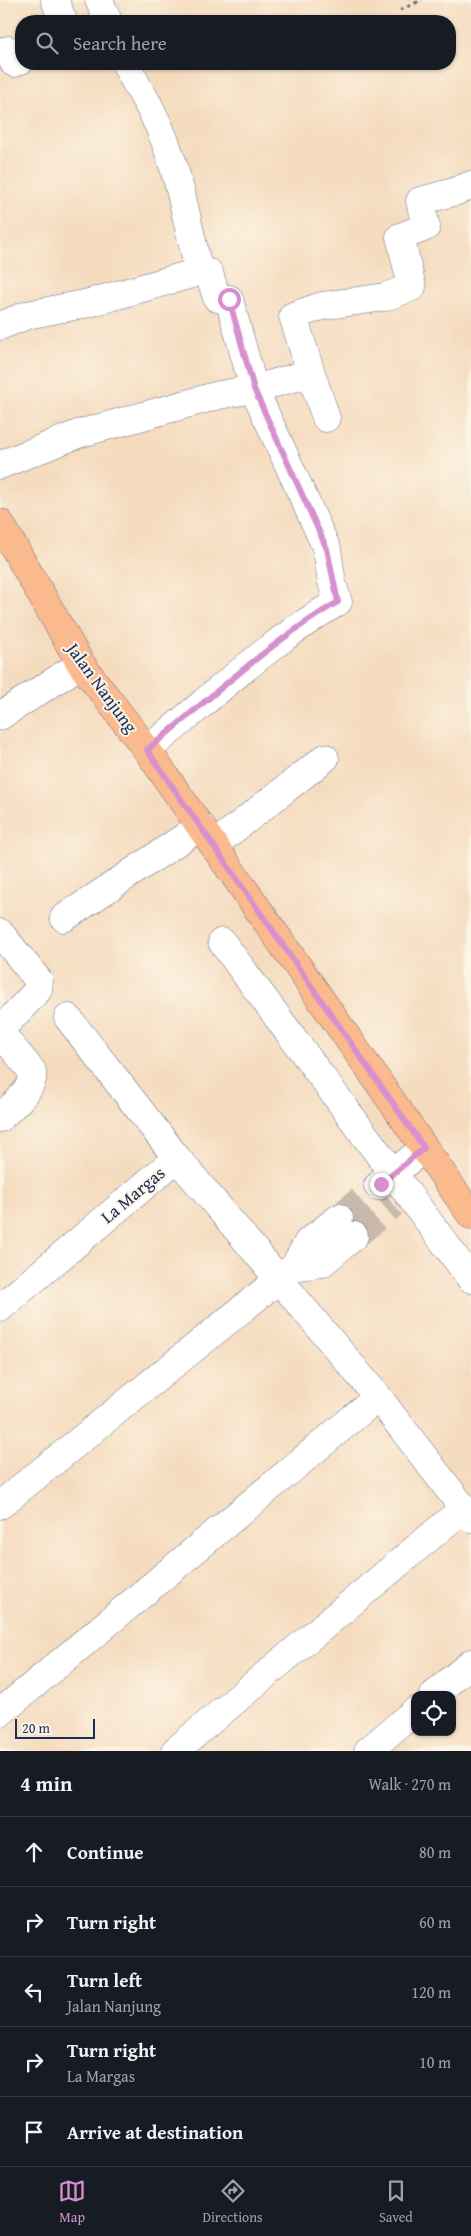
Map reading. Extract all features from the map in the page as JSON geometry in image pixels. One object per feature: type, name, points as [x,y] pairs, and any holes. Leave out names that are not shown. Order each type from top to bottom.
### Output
[{"type":"main road","name":"Jalan Nanjung","points":[[0,523],[81,664],[147,750],[208,836],[471,1215]]},
{"type":"street","points":[[55,0],[61,15]]},
{"type":"street","points":[[99,0],[105,15]]},
{"type":"street","points":[[0,52],[8,50],[15,63]]},
{"type":"street","points":[[129,70],[134,83],[153,114],[163,140],[181,195],[199,272]]},
{"type":"street","points":[[326,418],[293,316],[322,306],[385,297],[412,287],[400,237],[426,227],[420,201],[454,192],[471,184]]},
{"type":"street","points":[[0,326],[27,315],[89,304],[199,272],[209,273],[217,298],[229,299],[254,389],[327,549],[338,602],[314,616],[263,655],[147,750]]},
{"type":"street","points":[[0,465],[78,434],[218,395],[254,389],[312,373]]},
{"type":"street","points":[[0,716],[81,664]]},
{"type":"street","points":[[64,918],[208,836],[325,758]]},
{"type":"street","points":[[0,933],[39,981],[38,990],[3,1027],[2,1034],[32,1071],[34,1079],[29,1088],[0,1118]]},
{"type":"street","points":[[222,942],[393,1189],[471,1279]]},
{"type":"street","points":[[68,1018],[177,1158]]},
{"type":"street","name":"La Margas","points":[[0,1308],[177,1158],[287,1273],[467,1514]]},
{"type":"street","points":[[393,1189],[431,1158]]},
{"type":"street","points":[[0,1506],[287,1273],[322,1263],[346,1227]]},
{"type":"street","points":[[0,1713],[378,1397]]},
{"type":"street","points":[[175,1751],[467,1514]]},
{"type":"street","points":[[439,1691],[471,1663]]},
{"type":"street","points":[[368,1751],[411,1714]]},
{"type":"path","points":[[400,10],[422,0]]},
{"type":"tunnel","points":[[339,1218],[378,1186]]},
{"type":"tunnel","points":[[354,1236],[393,1204]]},
{"type":"route","points":[[229,299],[254,389],[327,549],[332,583],[338,602],[314,616],[263,655],[147,750],[424,1148],[381,1184]]}]
